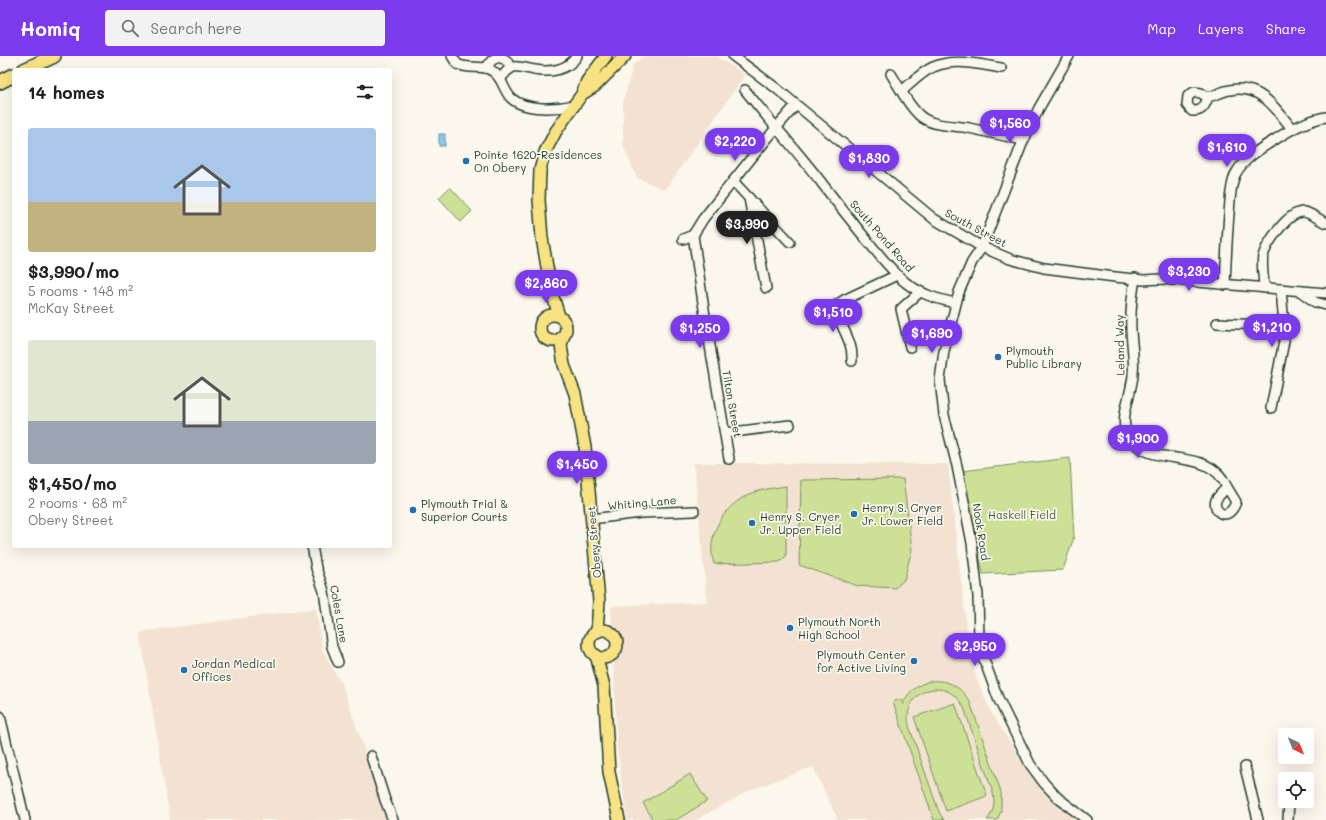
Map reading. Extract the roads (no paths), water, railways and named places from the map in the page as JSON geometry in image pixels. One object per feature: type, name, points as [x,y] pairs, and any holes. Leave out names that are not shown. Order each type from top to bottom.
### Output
[{"type":"highway","points":[[28,68],[54,56]]},
{"type":"highway","points":[[0,82],[12,76]]},
{"type":"main road","name":"Obery Street","points":[[606,56],[587,81],[582,94],[559,126],[550,142],[543,160],[539,194],[541,228],[551,290],[559,316],[566,324],[561,345],[564,365],[575,394],[583,430],[586,453],[591,519],[600,601],[597,632],[590,642],[591,649],[596,655],[604,686],[609,772],[619,820]]},
{"type":"main road","name":"Obery Street","points":[[582,94],[595,86],[625,56]]},
{"type":"main road","name":"Obery Street","points":[[551,290],[546,316],[543,319],[540,330],[544,338],[564,365]]},
{"type":"main road","points":[[546,316],[559,316]]},
{"type":"main road","points":[[544,338],[552,341],[557,340],[564,335]]},
{"type":"main road","name":"Obery Street","points":[[600,601],[611,633],[615,637],[617,644],[614,652],[609,656],[604,686]]},
{"type":"main road","points":[[597,632],[604,630],[611,633]]},
{"type":"main road","points":[[596,655],[602,658],[609,656]]},
{"type":"street","points":[[452,56],[460,66],[486,68],[494,72],[510,97],[522,104],[532,107],[550,108],[574,105]]},
{"type":"street","points":[[500,80],[511,68],[516,67],[542,71],[556,70],[569,64],[577,56]]},
{"type":"street","name":"South Street","points":[[733,56],[773,86],[937,222],[982,247],[1010,259],[1044,268],[1070,272],[1326,293]]},
{"type":"street","name":"Nook Road","points":[[1069,56],[1039,108],[1023,140],[982,247],[972,262],[955,303],[943,356],[940,386],[945,421],[958,471],[972,543],[978,596],[978,626],[981,651],[998,698],[1030,764],[1044,783],[1058,798],[1087,820]]},
{"type":"street","points":[[486,68],[492,60],[499,57],[506,60],[511,68]]},
{"type":"street","points":[[902,91],[927,70],[944,64],[973,62],[1001,68]]},
{"type":"street","points":[[891,74],[913,109],[927,120],[945,126],[968,128],[1023,140]]},
{"type":"street","points":[[1208,97],[1235,89],[1248,89],[1256,92],[1272,104],[1292,129]]},
{"type":"street","name":"South Pond Road","points":[[745,90],[776,128],[789,141],[846,215],[897,275],[920,292],[955,303]]},
{"type":"street","points":[[683,240],[693,235],[703,219],[733,181],[796,105]]},
{"type":"street","points":[[1225,285],[1230,196],[1235,175],[1242,165],[1255,153],[1292,129],[1307,122],[1326,117]]},
{"type":"street","points":[[733,181],[790,242]]},
{"type":"street","points":[[750,198],[766,288]]},
{"type":"street","points":[[1264,288],[1263,257],[1283,223],[1289,217],[1301,212],[1305,212],[1326,223]]},
{"type":"street","name":"Tilton Street","points":[[693,235],[704,316],[729,459]]},
{"type":"street","points":[[852,361],[851,347],[840,321],[838,304],[897,275]]},
{"type":"street","name":"Leland Way","points":[[1135,278],[1131,317],[1134,368],[1125,417],[1127,434],[1134,443],[1149,452],[1196,461],[1208,465],[1225,481],[1227,488]]},
{"type":"street","points":[[1271,408],[1284,341],[1281,289]]},
{"type":"street","name":"South Street","points":[[1300,291],[1315,302],[1326,305]]},
{"type":"street","points":[[910,347],[901,309],[920,292]]},
{"type":"street","points":[[1217,323],[1284,326]]},
{"type":"street","points":[[725,433],[790,425]]},
{"type":"street","name":"Whiting Lane","points":[[591,519],[641,513],[694,511]]},
{"type":"street","name":"Coles Lane","points":[[312,548],[316,568],[324,591],[332,647],[338,662]]},
{"type":"street","points":[[0,716],[25,820]]},
{"type":"street","points":[[371,756],[393,820]]},
{"type":"street","points":[[1246,767],[1258,820]]},
{"type":"street","points":[[1288,820],[1289,808]]},
{"type":"water","points":[[439,134],[445,134],[445,146],[439,146]]},
{"type":"place","name":"Pointe 1620-Residences On Obery","points":[[466,161]]},
{"type":"place","name":"Plymouth Public Library","points":[[998,357]]},
{"type":"place","name":"Plymouth Trial & Superior Courts","points":[[413,510]]},
{"type":"place","name":"Henry S. Cryer Jr. Lower Field","points":[[854,514]]},
{"type":"place","name":"Henry S. Cryer Jr. Upper Field","points":[[752,523]]},
{"type":"place","name":"Plymouth North High School","points":[[790,628]]},
{"type":"place","name":"Plymouth Center for Active Living","points":[[914,661]]},
{"type":"place","name":"Jordan Medical Offices","points":[[184,670]]},
{"type":"park label","name":"Haskell Field","points":[[1022,515]]}]
